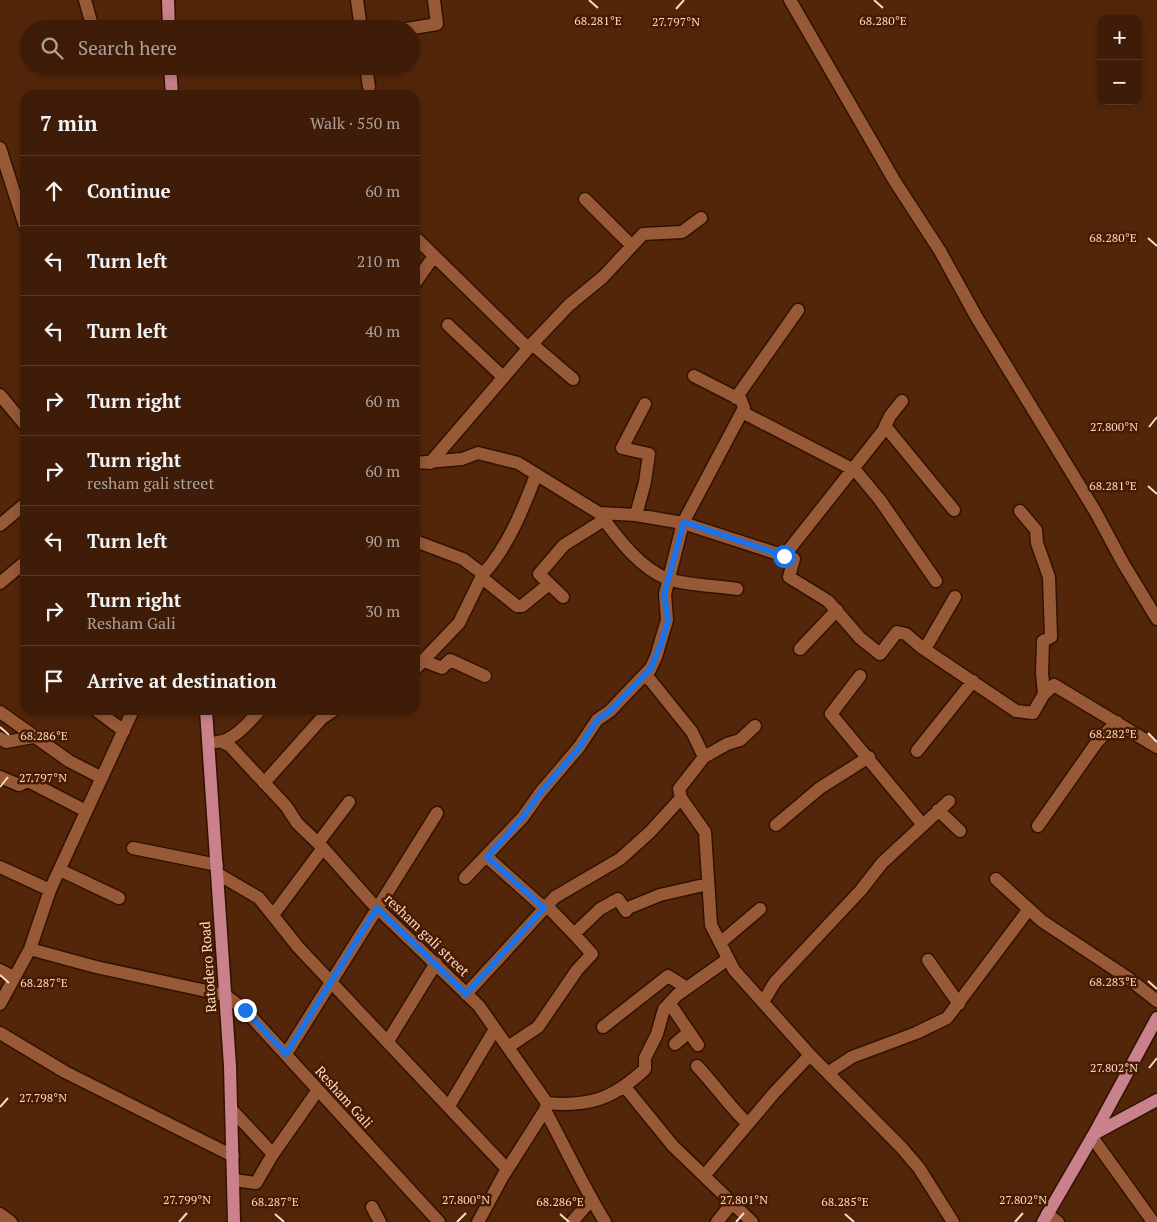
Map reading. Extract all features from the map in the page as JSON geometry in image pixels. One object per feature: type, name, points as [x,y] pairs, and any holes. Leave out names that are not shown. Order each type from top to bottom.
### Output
[{"type":"main road","points":[[168,0],[169,20]]},
{"type":"main road","points":[[171,75],[172,90]]},
{"type":"main road","name":"Ratodero Road","points":[[206,715],[232,1110],[234,1222]]},
{"type":"main road","points":[[1045,1218],[1157,1018]]},
{"type":"main road","points":[[1093,1135],[1157,1100]]},
{"type":"street","points":[[85,0],[91,20]]},
{"type":"street","points":[[357,0],[360,20]]},
{"type":"street","points":[[420,27],[437,24],[434,0]]},
{"type":"street","points":[[790,0],[894,180],[940,252],[977,318],[1095,511],[1122,563],[1157,619]]},
{"type":"street","points":[[368,75],[370,87]]},
{"type":"street","points":[[0,148],[3,164],[20,211]]},
{"type":"street","points":[[585,199],[631,245]]},
{"type":"street","points":[[430,463],[530,346],[569,305],[602,276],[643,234],[682,232],[701,218]]},
{"type":"street","points":[[420,242],[530,346],[573,379]]},
{"type":"street","points":[[420,276],[434,256]]},
{"type":"street","points":[[736,398],[798,310]]},
{"type":"street","points":[[448,325],[503,377]]},
{"type":"street","points":[[694,376],[741,400],[744,408],[684,522],[664,594],[668,620],[662,641],[647,676],[692,732],[704,757]]},
{"type":"street","points":[[0,395],[20,419]]},
{"type":"street","points":[[784,556],[885,426],[902,401]]},
{"type":"street","points":[[636,515],[645,482],[649,454],[622,448],[645,404]]},
{"type":"street","points":[[742,412],[856,471],[880,500],[936,581]]},
{"type":"street","points":[[885,426],[954,510]]},
{"type":"street","points":[[420,463],[462,459],[478,453],[518,463],[602,516],[630,551],[650,568],[669,580],[737,589]]},
{"type":"street","points":[[420,665],[459,623],[482,576],[512,529],[536,475]]},
{"type":"street","points":[[2,519],[20,507]]},
{"type":"street","points":[[1020,511],[1036,530],[1037,543],[1051,588],[1051,637],[1043,641],[1042,672],[1044,694]]},
{"type":"street","points":[[563,597],[540,574],[564,545],[602,516],[636,515],[684,522],[794,559],[789,577],[828,601],[860,638],[880,654],[896,632],[906,634],[1016,711],[1033,713],[1044,694],[1054,685],[1157,747]]},
{"type":"street","points":[[420,542],[463,559],[517,606],[522,606],[549,584]]},
{"type":"street","points":[[0,583],[20,566]]},
{"type":"street","points":[[925,649],[955,597]]},
{"type":"street","points":[[800,648],[837,610]]},
{"type":"street","points":[[420,665],[442,668],[450,660],[486,676]]},
{"type":"street","points":[[465,878],[523,817],[540,793],[579,748],[597,720],[610,711],[651,668]]},
{"type":"street","points":[[860,676],[831,714],[845,733],[869,757],[923,825]]},
{"type":"street","points":[[917,751],[973,681]]},
{"type":"street","points":[[0,712],[69,762],[102,778]]},
{"type":"street","points":[[103,715],[124,731]]},
{"type":"street","points":[[0,1004],[30,949],[50,890],[132,715]]},
{"type":"street","points":[[208,743],[222,742],[240,731],[255,715]]},
{"type":"street","points":[[264,783],[326,715]]},
{"type":"street","points":[[1038,826],[1097,742],[1116,722]]},
{"type":"street","points":[[755,726],[740,740],[727,744],[704,757],[679,789],[681,798],[705,832],[711,924],[728,959],[750,989],[810,1055],[829,1072],[919,1168],[954,1222]]},
{"type":"street","points":[[0,738],[6,742],[33,737]]},
{"type":"street","name":"resham gali street","points":[[222,742],[230,746],[286,806],[297,823],[321,846],[377,908],[479,1006],[546,1106],[582,1177],[591,1200],[605,1222]]},
{"type":"street","points":[[776,825],[820,788],[869,757]]},
{"type":"street","points":[[0,777],[19,786],[28,782],[86,811]]},
{"type":"street","points":[[466,994],[545,906],[562,892],[620,859],[650,832],[681,798]]},
{"type":"street","points":[[763,1002],[775,982],[861,890],[882,863],[949,801]]},
{"type":"street","points":[[273,915],[349,802]]},
{"type":"street","points":[[938,810],[960,832]]},
{"type":"street","points":[[286,1054],[438,813]]},
{"type":"street","points":[[133,848],[217,869],[259,898],[298,947],[388,1040],[507,1169]]},
{"type":"street","points":[[487,857],[545,906],[592,954],[577,970],[538,1027],[508,1047]]},
{"type":"street","points":[[0,867],[50,890]]},
{"type":"street","points":[[60,870],[119,898]]},
{"type":"street","points":[[996,879],[1029,909],[1074,944],[1128,978],[1157,1001]]},
{"type":"street","points":[[574,934],[600,909],[618,899],[626,911],[628,908],[660,895],[708,884]]},
{"type":"street","points":[[829,1072],[852,1057],[916,1033],[947,1018],[960,1004],[1029,909]]},
{"type":"street","points":[[720,943],[760,910]]},
{"type":"street","points":[[30,949],[96,967],[225,995]]},
{"type":"street","points":[[478,1222],[507,1169],[546,1106],[573,1105],[613,1095],[625,1086],[645,1069],[645,1058],[657,1034],[664,1009],[687,988],[728,959]]},
{"type":"street","points":[[928,960],[960,1004]]},
{"type":"street","points":[[388,1040],[436,963]]},
{"type":"street","points":[[0,970],[15,978]]},
{"type":"street","points":[[603,1027],[668,976],[687,988]]},
{"type":"street","name":"Resham Gali","points":[[225,995],[245,1010],[439,1222]]},
{"type":"street","points":[[670,1004],[698,1045]]},
{"type":"street","points":[[448,1106],[496,1029]]},
{"type":"street","points":[[675,1044],[689,1032]]},
{"type":"street","points":[[0,1033],[65,1072],[233,1156]]},
{"type":"street","points":[[704,1176],[774,1092],[810,1055]]},
{"type":"street","points":[[697,1066],[714,1084],[729,1106],[748,1124]]},
{"type":"street","points":[[625,1086],[673,1146],[752,1222]]},
{"type":"street","points":[[234,1180],[256,1183],[273,1154],[318,1090]]},
{"type":"street","points":[[232,1110],[273,1154]]},
{"type":"street","points":[[1093,1135],[1153,1222]]},
{"type":"street","points":[[572,1222],[591,1200]]},
{"type":"street","points":[[717,1222],[733,1202]]},
{"type":"street","points":[[372,1207],[380,1222]]},
{"type":"street","points":[[0,1214],[11,1222]]},
{"type":"street","points":[[1045,1218],[1058,1222]]},
{"type":"route","points":[[245,1010],[286,1054],[377,908],[466,994],[544,908],[487,857],[523,817],[540,793],[579,748],[590,728],[597,720],[610,711],[651,668],[668,620],[664,594],[684,522],[784,556]]}]
